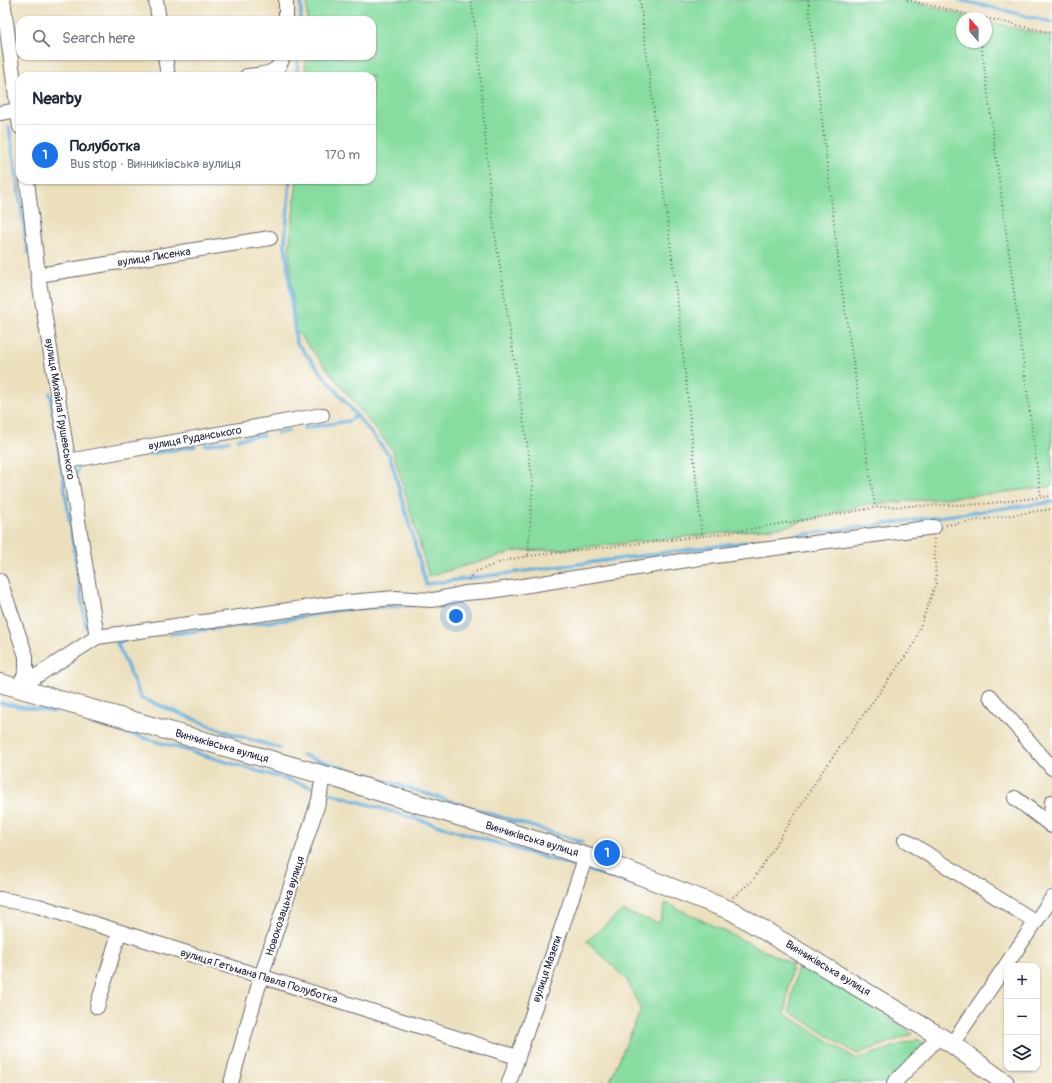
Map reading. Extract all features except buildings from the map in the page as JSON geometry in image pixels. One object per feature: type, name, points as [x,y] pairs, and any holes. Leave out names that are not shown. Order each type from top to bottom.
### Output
[{"type":"main road","name":"Винниківська вулиця","points":[[0,683],[323,775],[586,856],[721,906],[732,911],[946,1040],[1005,1083]]},
{"type":"street","points":[[3,0],[16,89]]},
{"type":"street","points":[[156,0],[158,16]]},
{"type":"street","points":[[286,0],[286,16]]},
{"type":"street","points":[[166,60],[167,72]]},
{"type":"street","points":[[272,72],[278,68],[281,60]]},
{"type":"street","points":[[0,113],[16,110]]},
{"type":"street","name":"вулиця Михайла Грушевського","points":[[27,184],[38,275],[97,638]]},
{"type":"street","name":"вулиця Лисенка","points":[[38,275],[270,238]]},
{"type":"street","name":"вулиця Руданського","points":[[68,461],[322,415]]},
{"type":"street","points":[[18,688],[97,638],[338,603],[395,598],[433,600],[465,593],[491,591],[700,558],[934,527]]},
{"type":"street","points":[[0,581],[26,656],[26,672],[18,688]]},
{"type":"street","points":[[990,696],[1052,768]]},
{"type":"street","name":"Новокозацька вулиця","points":[[230,1083],[261,977],[319,800],[323,775]]},
{"type":"street","points":[[1014,798],[1051,825]]},
{"type":"street","points":[[1051,825],[1052,802]]},
{"type":"street","points":[[905,840],[1036,922]]},
{"type":"street","name":"вулиця Мазепи","points":[[509,1083],[586,856]]},
{"type":"street","points":[[894,1083],[946,1040],[1036,922],[1052,898]]},
{"type":"street","name":"вулиця Гетьмана Павла Полуботка","points":[[0,899],[38,906],[517,1057]]},
{"type":"street","points":[[97,1007],[119,932]]},
{"type":"path","points":[[471,0],[478,48],[491,207],[533,483],[528,556]]},
{"type":"path","points":[[640,0],[679,314],[702,536]]},
{"type":"path","points":[[808,0],[841,283],[875,508]]},
{"type":"path","points":[[907,0],[957,12]]},
{"type":"path","points":[[992,19],[1052,33]]},
{"type":"path","points":[[982,48],[1041,497]]},
{"type":"path","points":[[465,593],[472,573],[507,560],[528,556],[702,536],[796,522],[842,512],[875,508],[983,504],[1052,496]]},
{"type":"path","points":[[721,906],[753,880],[824,769],[913,646],[936,583],[934,527],[1052,509]]},
{"type":"green space","points":[[307,0],[904,0],[956,13],[956,48],[992,48],[992,22],[1052,37],[1052,486],[992,494],[863,505],[783,527],[567,549],[517,551],[429,576],[393,451],[295,329],[289,251],[297,184],[376,184],[376,72],[305,72],[306,60],[376,60],[376,16],[307,16]]},
{"type":"green space","points":[[666,903],[792,964],[785,1014],[857,1059],[918,1039],[925,1045],[888,1083],[609,1083],[641,1010],[627,980],[587,941],[622,911],[659,923]]},
{"type":"green space","points":[[798,965],[857,997],[913,1034],[857,1054],[789,1011]]},
{"type":"waterway","points":[[301,0],[301,16]]},
{"type":"waterway","points":[[960,0],[1052,22]]},
{"type":"waterway","points":[[297,72],[298,60]]},
{"type":"waterway","points":[[9,127],[16,173]]},
{"type":"waterway","points":[[18,184],[28,253]]},
{"type":"waterway","points":[[290,184],[285,243],[296,342],[390,456],[426,584],[1052,502]]},
{"type":"waterway","points":[[50,393],[86,627]]},
{"type":"waterway","points":[[304,428],[349,421],[356,415]]},
{"type":"waterway","points":[[277,433],[289,431]]},
{"type":"waterway","points":[[238,439],[263,435]]},
{"type":"waterway","points":[[205,445],[229,441]]},
{"type":"waterway","points":[[149,454],[195,446]]},
{"type":"waterway","points":[[76,475],[78,466],[82,465]]},
{"type":"waterway","points":[[170,634],[283,620],[339,610],[412,605]]},
{"type":"waterway","points":[[128,639],[117,643],[141,698],[229,733],[279,748]]},
{"type":"waterway","points":[[0,703],[54,712]]},
{"type":"waterway","points":[[90,722],[312,787]]},
{"type":"waterway","points":[[302,755],[582,842]]},
{"type":"waterway","points":[[330,793],[573,866]]},
{"type":"waterway","points":[[590,871],[665,894]]},
{"type":"place","name":"Полуботка","points":[[607,853]]}]
